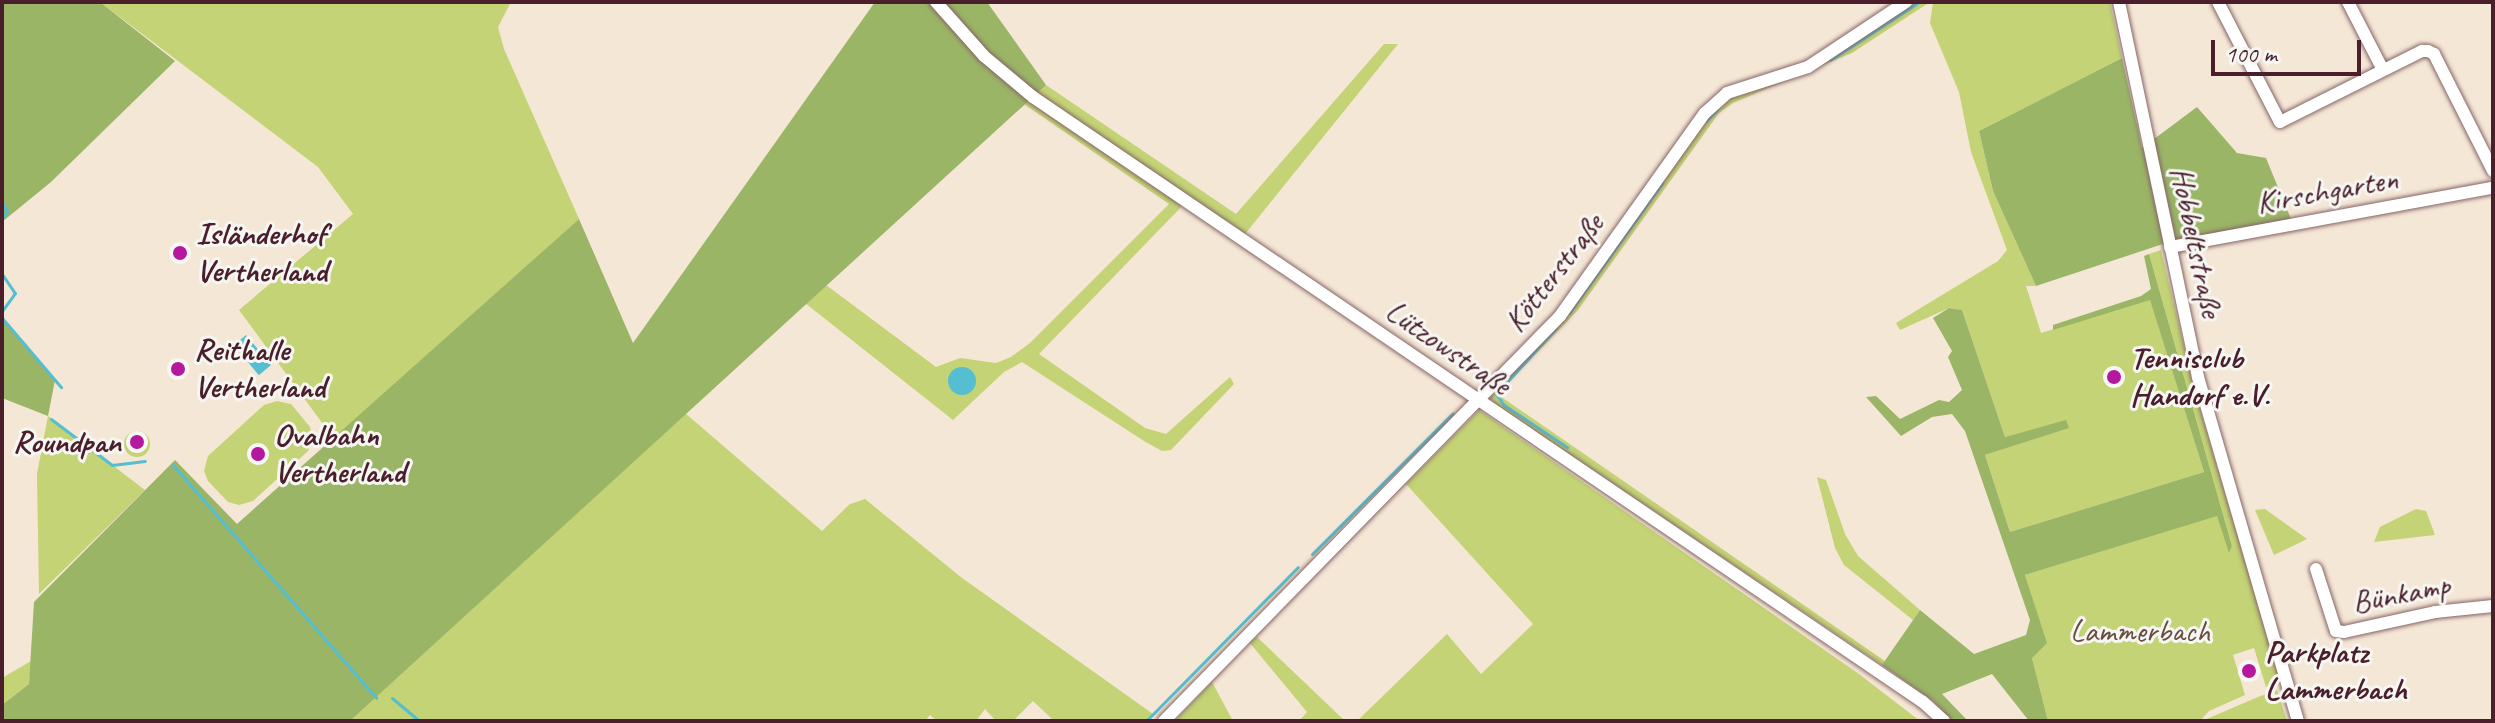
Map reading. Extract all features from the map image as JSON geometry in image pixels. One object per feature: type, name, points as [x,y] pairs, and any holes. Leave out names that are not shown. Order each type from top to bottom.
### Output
[{"type":"street","name":"Lützowstraße","points":[[936,2],[984,56],[1024,90],[1923,702],[1944,721]]},
{"type":"street","name":"Kötterstraße","points":[[1164,721],[1560,316],[1705,113],[1727,93],[1808,67],[1906,2]]},
{"type":"street","name":"Hobbeltstraße","points":[[2119,2],[2198,377],[2298,721]]},
{"type":"street","points":[[2218,2],[2280,122],[2422,51],[2434,54],[2493,171]]},
{"type":"street","points":[[2348,2],[2383,70]]},
{"type":"street","name":"Kirschgarten","points":[[2170,247],[2493,188]]},
{"type":"street","name":"Bünkamp","points":[[2316,569],[2336,631],[2344,632],[2435,612],[2493,606]]},
{"type":"green space","points":[[2,2],[100,2],[175,61],[51,182],[2,222]]},
{"type":"green space","points":[[100,2],[511,2],[498,27],[504,49],[579,219],[334,439],[239,310],[353,214],[318,167]]},
{"type":"green space","points":[[875,2],[987,2],[1046,85],[350,721],[2,721],[2,705],[29,684],[34,602],[175,460],[237,524],[579,219],[633,343]]},
{"type":"green space","points":[[1914,2],[1930,2],[1852,53],[1733,103],[1719,113],[1578,310],[1502,389],[1500,396],[1885,661],[1882,665],[1495,404],[1490,397],[1491,388],[1560,316],[1727,93],[1849,45]]},
{"type":"green space","points":[[1933,2],[2110,2],[2122,58],[1979,131],[1993,191],[2036,286],[2026,286],[2041,333],[2150,299],[2204,472],[2010,532],[1985,455],[2068,428],[2066,421],[2005,437],[1962,310],[1949,308],[1900,330],[1896,323],[1998,261],[2007,250],[1971,152],[1959,92],[1930,23]]},
{"type":"green space","points":[[1384,44],[1398,44],[1241,239],[1186,202],[1039,354],[1145,428],[1166,434],[1230,377],[1234,384],[1171,450],[1162,451],[1144,441],[1022,362],[1004,372],[953,420],[805,303],[826,285],[936,367],[960,358],[996,363],[1011,357],[1030,343],[1169,204],[1024,104],[1046,85],[1236,214]]},
{"type":"green space","points":[[2122,58],[2142,148],[2197,107],[2237,153],[2266,158],[2291,219],[2172,241],[2036,286],[1993,191],[1979,131]]},
{"type":"green space","name":"Lammerbach","points":[[2161,250],[2195,392],[2281,681],[2266,687],[2254,648],[2233,655],[2245,695],[2209,711],[2200,721],[2048,721],[2032,658],[2046,642],[2025,575],[2217,515],[2229,551],[2232,546],[2149,254]]},
{"type":"green space","points":[[2149,254],[2232,546],[2229,553],[2217,516],[2025,575],[2047,643],[2032,658],[2048,721],[2029,721],[1992,674],[1942,694],[1968,721],[1952,721],[1933,701],[1882,665],[1920,610],[1974,654],[2026,635],[2030,620],[1965,431],[1952,414],[1932,417],[1901,436],[1866,397],[1876,396],[1900,419],[1939,400],[1949,402],[1962,390],[1948,357],[1952,351],[1933,318],[1949,308],[1962,310],[2005,437],[2066,420],[2069,428],[1985,455],[2010,532],[2204,472],[2150,300],[2053,330],[2053,325],[2141,296],[2151,289],[2144,256]]},
{"type":"green space","points":[[2,316],[55,380],[48,416],[2,398]]},
{"type":"green space","name":"Ovalbahn Vertherland","points":[[277,401],[291,404],[310,427],[313,440],[308,451],[253,501],[239,505],[228,502],[208,481],[204,471],[208,456],[264,405]]},
{"type":"green space","points":[[1479,410],[1859,674],[1920,721],[1357,721],[1447,634],[1481,674],[1533,624],[1406,484]]},
{"type":"green space","points":[[685,413],[822,531],[850,504],[865,499],[962,578],[1153,714],[1146,721],[1054,721],[1033,701],[1013,721],[996,721],[985,709],[976,721],[937,721],[930,715],[925,721],[350,721]]},
{"type":"green space","points":[[48,416],[145,490],[39,594],[37,474]]},
{"type":"green space","name":"Roundpan","points":[[137,431],[146,435],[150,444],[146,453],[137,457],[128,453],[124,444],[128,435]]},
{"type":"green space","points":[[1817,477],[1826,480],[1845,534],[1858,556],[1920,610],[1913,620],[1844,565],[1835,548]]},
{"type":"green space","points":[[2265,509],[2307,539],[2274,555],[2255,510]]},
{"type":"green space","points":[[2416,509],[2426,511],[2435,535],[2374,542],[2380,527]]},
{"type":"green space","points":[[1257,637],[1345,721],[1299,721],[1307,712],[1249,642]]},
{"type":"green space","points":[[31,661],[29,684],[2,705],[2,678]]},
{"type":"green space","points":[[1212,682],[1233,721],[1175,721]]},
{"type":"green space","points":[[2277,690],[2287,721],[2202,721],[2258,697]]},
{"type":"water","points":[[246,335],[271,365],[259,375],[234,345]]},
{"type":"water","points":[[962,367],[972,371],[976,381],[972,391],[962,395],[952,391],[948,381],[952,371]]},
{"type":"waterway","points":[[1830,60],[1919,2]]},
{"type":"waterway","points":[[1706,121],[1717,109]]},
{"type":"waterway","points":[[1569,313],[1662,183]]},
{"type":"waterway","points":[[2,202],[7,211],[2,218]]},
{"type":"waterway","points":[[2,274],[15,293],[2,311]]},
{"type":"waterway","points":[[2,318],[61,387]]},
{"type":"waterway","points":[[1556,328],[1496,394],[1504,405],[1567,447]]},
{"type":"waterway","points":[[1312,554],[1453,413]]},
{"type":"waterway","points":[[51,419],[112,465],[145,461]]},
{"type":"waterway","points":[[173,465],[376,698]]},
{"type":"waterway","points":[[1146,721],[1298,567]]},
{"type":"waterway","points":[[392,698],[419,721]]},
{"type":"place","name":"Isländerhof Vertherland","points":[[180,253]]},
{"type":"place","name":"Reithalle Vertherland","points":[[178,369]]},
{"type":"place","name":"Tennisclub Handorf e.V.","points":[[2114,377]]},
{"type":"place","name":"Roundpan","points":[[137,442]]},
{"type":"place","name":"Ovalbahn Vertherland","points":[[258,454]]},
{"type":"place","name":"Parkplatz Lammerbach","points":[[2249,671]]}]
